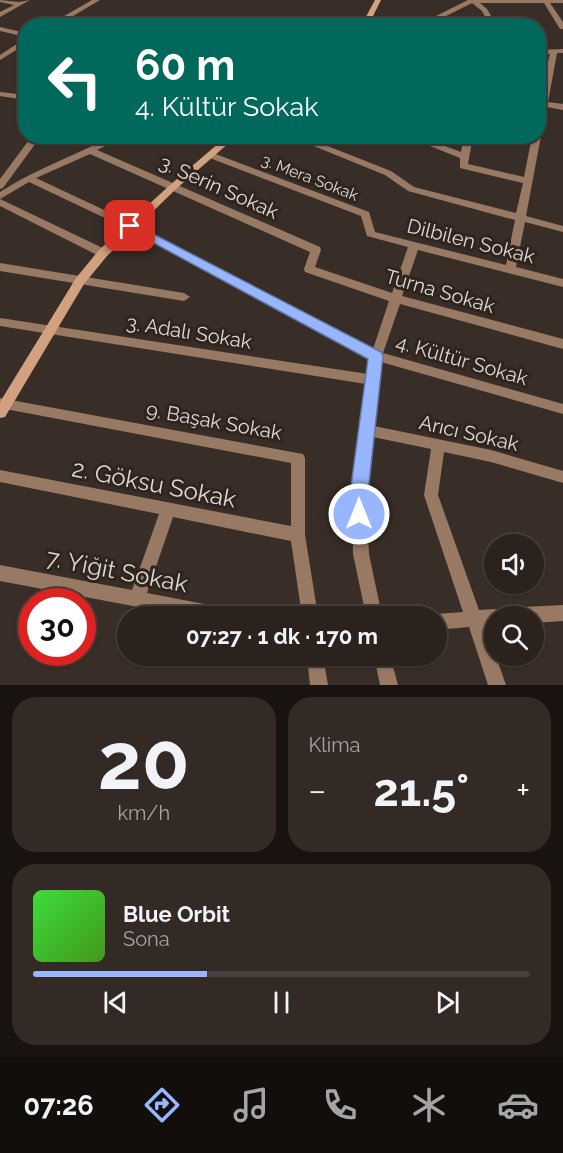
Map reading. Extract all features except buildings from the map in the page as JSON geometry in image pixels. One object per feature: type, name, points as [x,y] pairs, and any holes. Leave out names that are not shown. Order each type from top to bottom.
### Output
[{"type":"street","points":[[0,0],[24,2]]},
{"type":"street","points":[[64,18],[97,0]]},
{"type":"street","points":[[368,18],[378,0]]},
{"type":"street","points":[[473,1],[485,10],[490,18]]},
{"type":"street","points":[[436,18],[473,1],[563,1]]},
{"type":"street","points":[[546,1],[563,27]]},
{"type":"street","points":[[0,15],[24,2]]},
{"type":"street","points":[[0,29],[18,33]]},
{"type":"street","points":[[0,58],[18,46]]},
{"type":"street","points":[[546,89],[559,51]]},
{"type":"street","points":[[2,97],[18,98]]},
{"type":"street","points":[[546,105],[563,107]]},
{"type":"street","points":[[0,186],[31,144]]},
{"type":"street","points":[[0,196],[28,178],[103,144]]},
{"type":"street","points":[[2,407],[52,331],[80,281],[103,253],[223,144]]},
{"type":"street","points":[[314,144],[388,173],[411,189],[563,229]]},
{"type":"street","points":[[431,144],[464,156]]},
{"type":"street","points":[[467,144],[463,166],[528,181]]},
{"type":"street","points":[[510,270],[535,144]]},
{"type":"street","name":"3. Serin Sokak","points":[[89,150],[316,250],[309,269]]},
{"type":"street","name":"3. Mera Sokak","points":[[210,155],[365,214],[371,234]]},
{"type":"street","name":"4. Kültür Sokak","points":[[28,178],[130,226],[376,356],[563,409]]},
{"type":"street","points":[[0,202],[103,253]]},
{"type":"street","name":"Dilbilen Sokak","points":[[371,234],[563,282]]},
{"type":"street","points":[[372,606],[361,554],[358,494],[376,356],[414,246]]},
{"type":"street","points":[[0,267],[184,297]]},
{"type":"street","name":"Turna Sokak","points":[[309,269],[397,299],[563,344]]},
{"type":"street","name":"3. Adalı Sokak","points":[[0,322],[372,380]]},
{"type":"street","name":"9. Başak Sokak","points":[[2,407],[298,458],[298,535],[309,606]]},
{"type":"street","name":"Arıcı Sokak","points":[[366,430],[491,456],[563,477]]},
{"type":"street","points":[[438,445],[431,495],[497,685]]},
{"type":"street","name":"2. Göksu Sokak","points":[[0,476],[298,535]]},
{"type":"street","points":[[137,600],[168,510]]},
{"type":"street","name":"7. Yiğit Sokak","points":[[0,573],[170,606]]},
{"type":"street","points":[[544,614],[563,613]]},
{"type":"street","points":[[447,621],[484,618]]},
{"type":"street","points":[[316,666],[319,685]]},
{"type":"street","points":[[384,666],[389,685]]},
{"type":"route","points":[[130,226],[376,356],[358,494],[359,514]]}]
